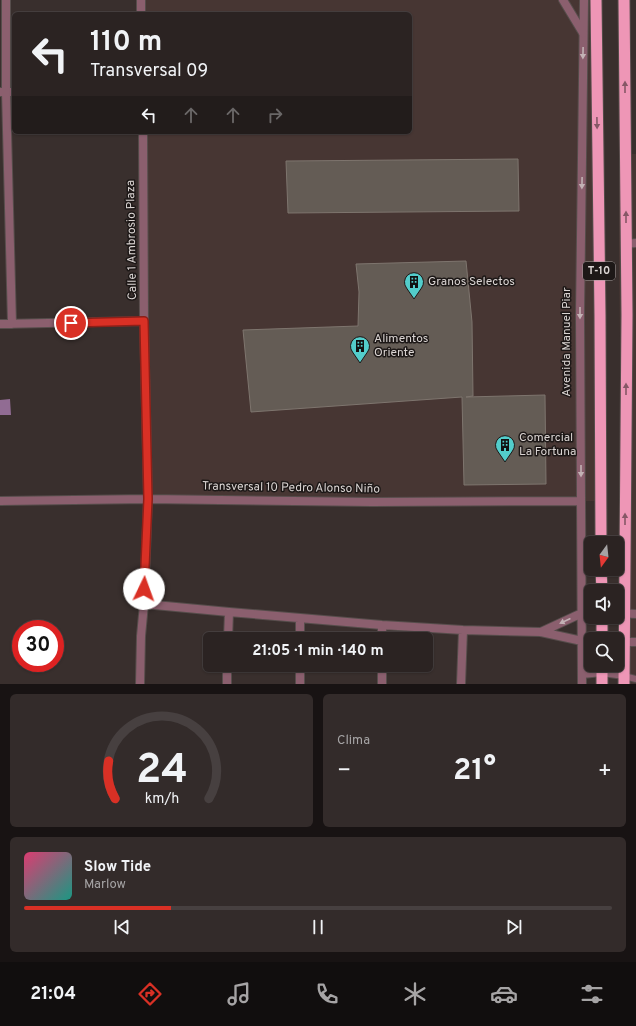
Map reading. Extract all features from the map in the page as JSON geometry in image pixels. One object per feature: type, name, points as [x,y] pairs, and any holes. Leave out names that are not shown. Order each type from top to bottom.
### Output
[{"type":"highway","name":"T-10","points":[[596,0],[601,536]]},
{"type":"highway","name":"T-10","points":[[622,584],[627,322],[631,244],[624,0]]},
{"type":"street","points":[[6,0],[12,324]]},
{"type":"street","points":[[141,0],[141,12]]},
{"type":"street","points":[[563,0],[584,33]]},
{"type":"street","name":"Avenida Manuel Piar","points":[[582,684],[580,315],[584,0]]},
{"type":"street","name":"Calle 1 Ambrosio Plaza","points":[[140,684],[148,499],[144,321],[143,134]]},
{"type":"street","points":[[0,324],[144,321]]},
{"type":"street","name":"Transversal 10 Pedro Alonso Niño","points":[[0,501],[148,499],[372,502],[581,501]]},
{"type":"street","points":[[144,604],[300,618],[463,630],[541,632],[582,642]]},
{"type":"street","points":[[228,632],[229,612]]},
{"type":"street","points":[[541,632],[582,613]]},
{"type":"street","points":[[624,613],[636,614]]},
{"type":"street","points":[[300,618],[300,632]]},
{"type":"street","points":[[382,624],[382,632]]},
{"type":"street","points":[[462,684],[463,630]]},
{"type":"street","points":[[624,642],[636,642]]},
{"type":"street","points":[[226,684],[227,672]]},
{"type":"street","points":[[300,672],[300,684]]},
{"type":"street","points":[[382,672],[382,684]]},
{"type":"lane","points":[[582,675],[602,674],[624,680],[636,679]]},
{"type":"shaded area","points":[[141,0],[597,0],[597,501],[372,502],[148,499],[143,134],[412,134],[412,12],[141,12]]},
{"type":"shaded area","points":[[619,154],[636,154],[636,684],[624,684],[624,536],[619,268]]},
{"type":"shaded area","points":[[10,399],[11,415],[0,415],[0,400]]},
{"type":"building","points":[[518,159],[519,211],[288,213],[286,161]]},
{"type":"building","points":[[466,261],[472,322],[473,396],[466,397],[545,395],[546,484],[464,485],[462,397],[251,412],[243,330],[358,326],[359,292],[356,264]]},
{"type":"place","name":"Granos Selectos","points":[[414,299]]},
{"type":"place","name":"Alimentos Oriente","points":[[360,363]]},
{"type":"place","name":"Comercial La Fortuna","points":[[505,462]]},
{"type":"route","points":[[71,323],[144,321],[148,499],[144,589]]}]
